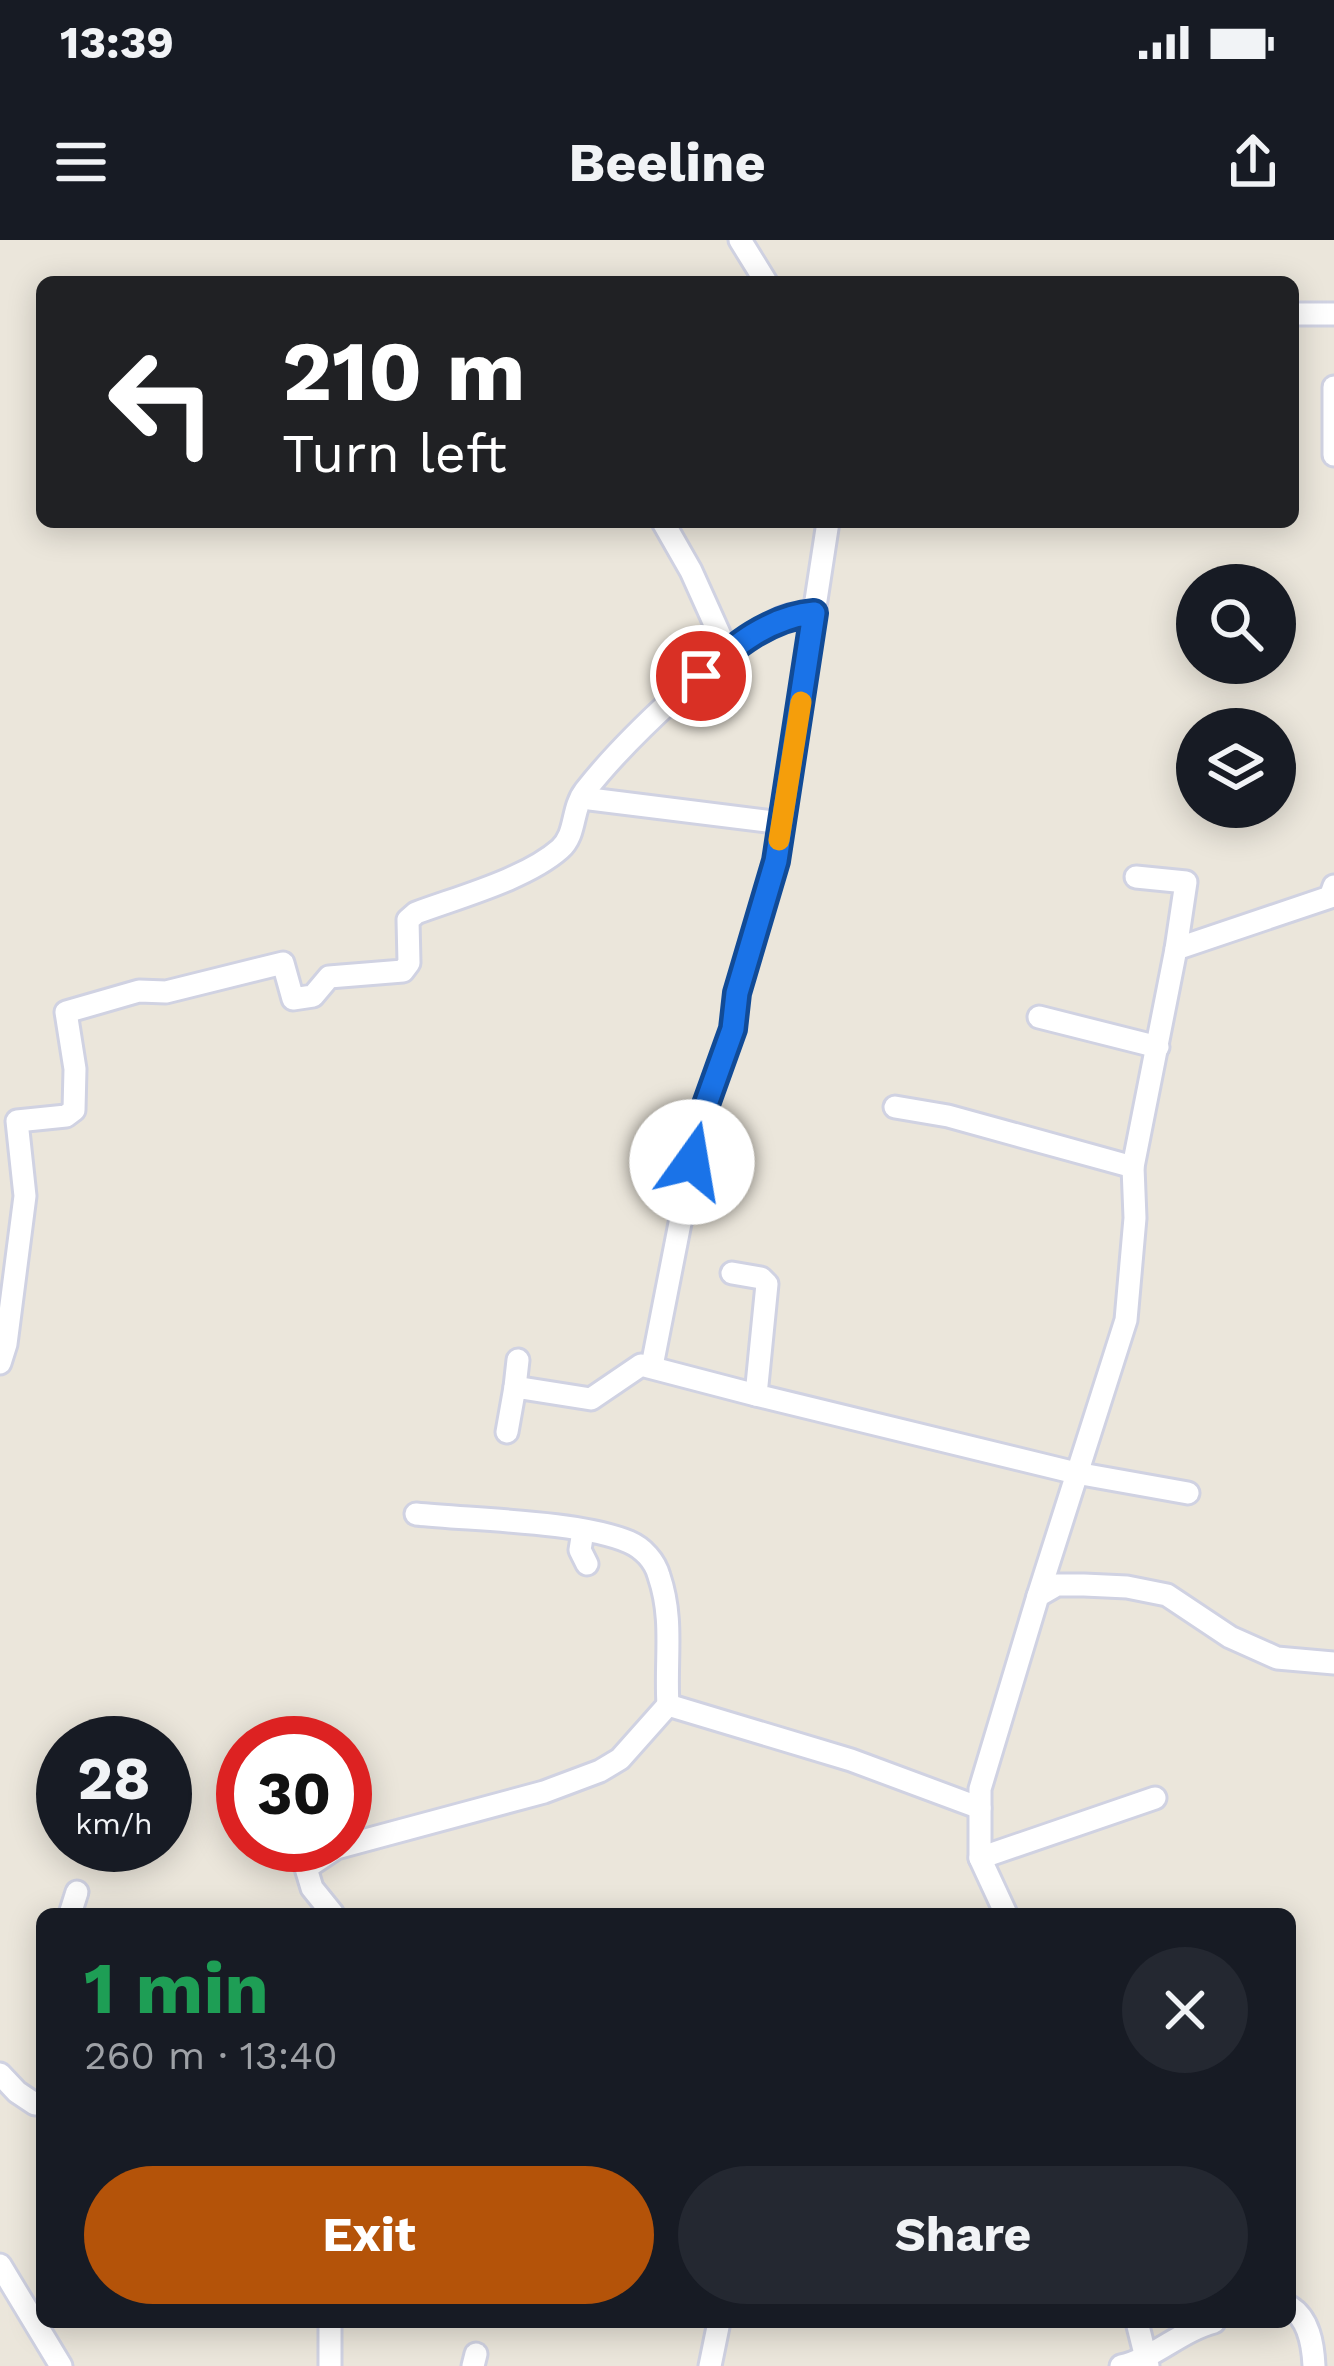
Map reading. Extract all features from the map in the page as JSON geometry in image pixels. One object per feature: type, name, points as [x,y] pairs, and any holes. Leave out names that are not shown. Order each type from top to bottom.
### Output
[{"type":"street","points":[[740,240],[762,276]]},
{"type":"street","points":[[1299,314],[1334,314]]},
{"type":"street","points":[[1334,387],[1334,455]]},
{"type":"street","points":[[666,528],[727,652]]},
{"type":"street","points":[[652,1366],[700,1121],[733,1029],[737,993],[776,861],[828,528]]},
{"type":"street","points":[[0,1363],[26,1196],[17,1121],[66,1116],[74,1110],[75,1069],[66,1012],[283,963],[293,999],[313,996],[329,977],[403,971],[409,963],[408,920],[416,913],[519,872],[558,851],[570,838],[581,795],[727,652],[776,620],[814,613]]},
{"type":"street","points":[[590,800],[782,823]]},
{"type":"street","points":[[1003,1908],[980,1858],[980,1790],[1126,1320],[1135,1218],[1132,1167],[1186,882],[1136,878]]},
{"type":"street","points":[[1176,949],[1330,897],[1334,886]]},
{"type":"street","points":[[1039,1018],[1158,1047]]},
{"type":"street","points":[[895,1107],[948,1116],[1132,1167]]},
{"type":"street","points":[[732,1273],[766,1283],[756,1395]]},
{"type":"street","points":[[507,1432],[518,1360]]},
{"type":"street","points":[[515,1387],[591,1399],[633,1367],[652,1366],[1076,1473],[1188,1493]]},
{"type":"street","points":[[328,1908],[312,1888],[306,1868],[336,1848],[544,1792],[600,1771],[620,1759],[668,1705],[669,1621],[654,1562],[628,1542],[583,1531],[416,1514]]},
{"type":"street","points":[[583,1531],[580,1550],[587,1564]]},
{"type":"street","points":[[1038,1596],[1057,1585],[1127,1586],[1167,1595],[1229,1637],[1276,1658],[1334,1663]]},
{"type":"street","points":[[668,1705],[850,1760],[980,1808]]},
{"type":"street","points":[[980,1858],[1155,1798]]},
{"type":"street","points":[[0,2074],[17,2092],[36,2100]]},
{"type":"street","points":[[0,2265],[36,2325]]},
{"type":"street","points":[[1296,2311],[1310,2338],[1314,2366]]},
{"type":"street","points":[[38,2328],[61,2366]]},
{"type":"street","points":[[330,2328],[330,2366]]},
{"type":"street","points":[[710,2366],[717,2328]]},
{"type":"street","points":[[1139,2328],[1148,2362]]},
{"type":"street","points":[[1121,2366],[1148,2362],[1198,2328]]},
{"type":"slow traffic","points":[[779,840],[801,702]]},
{"type":"route","points":[[692,1162],[700,1121],[733,1029],[737,993],[776,861],[814,613],[776,620],[727,652],[701,676]]}]
